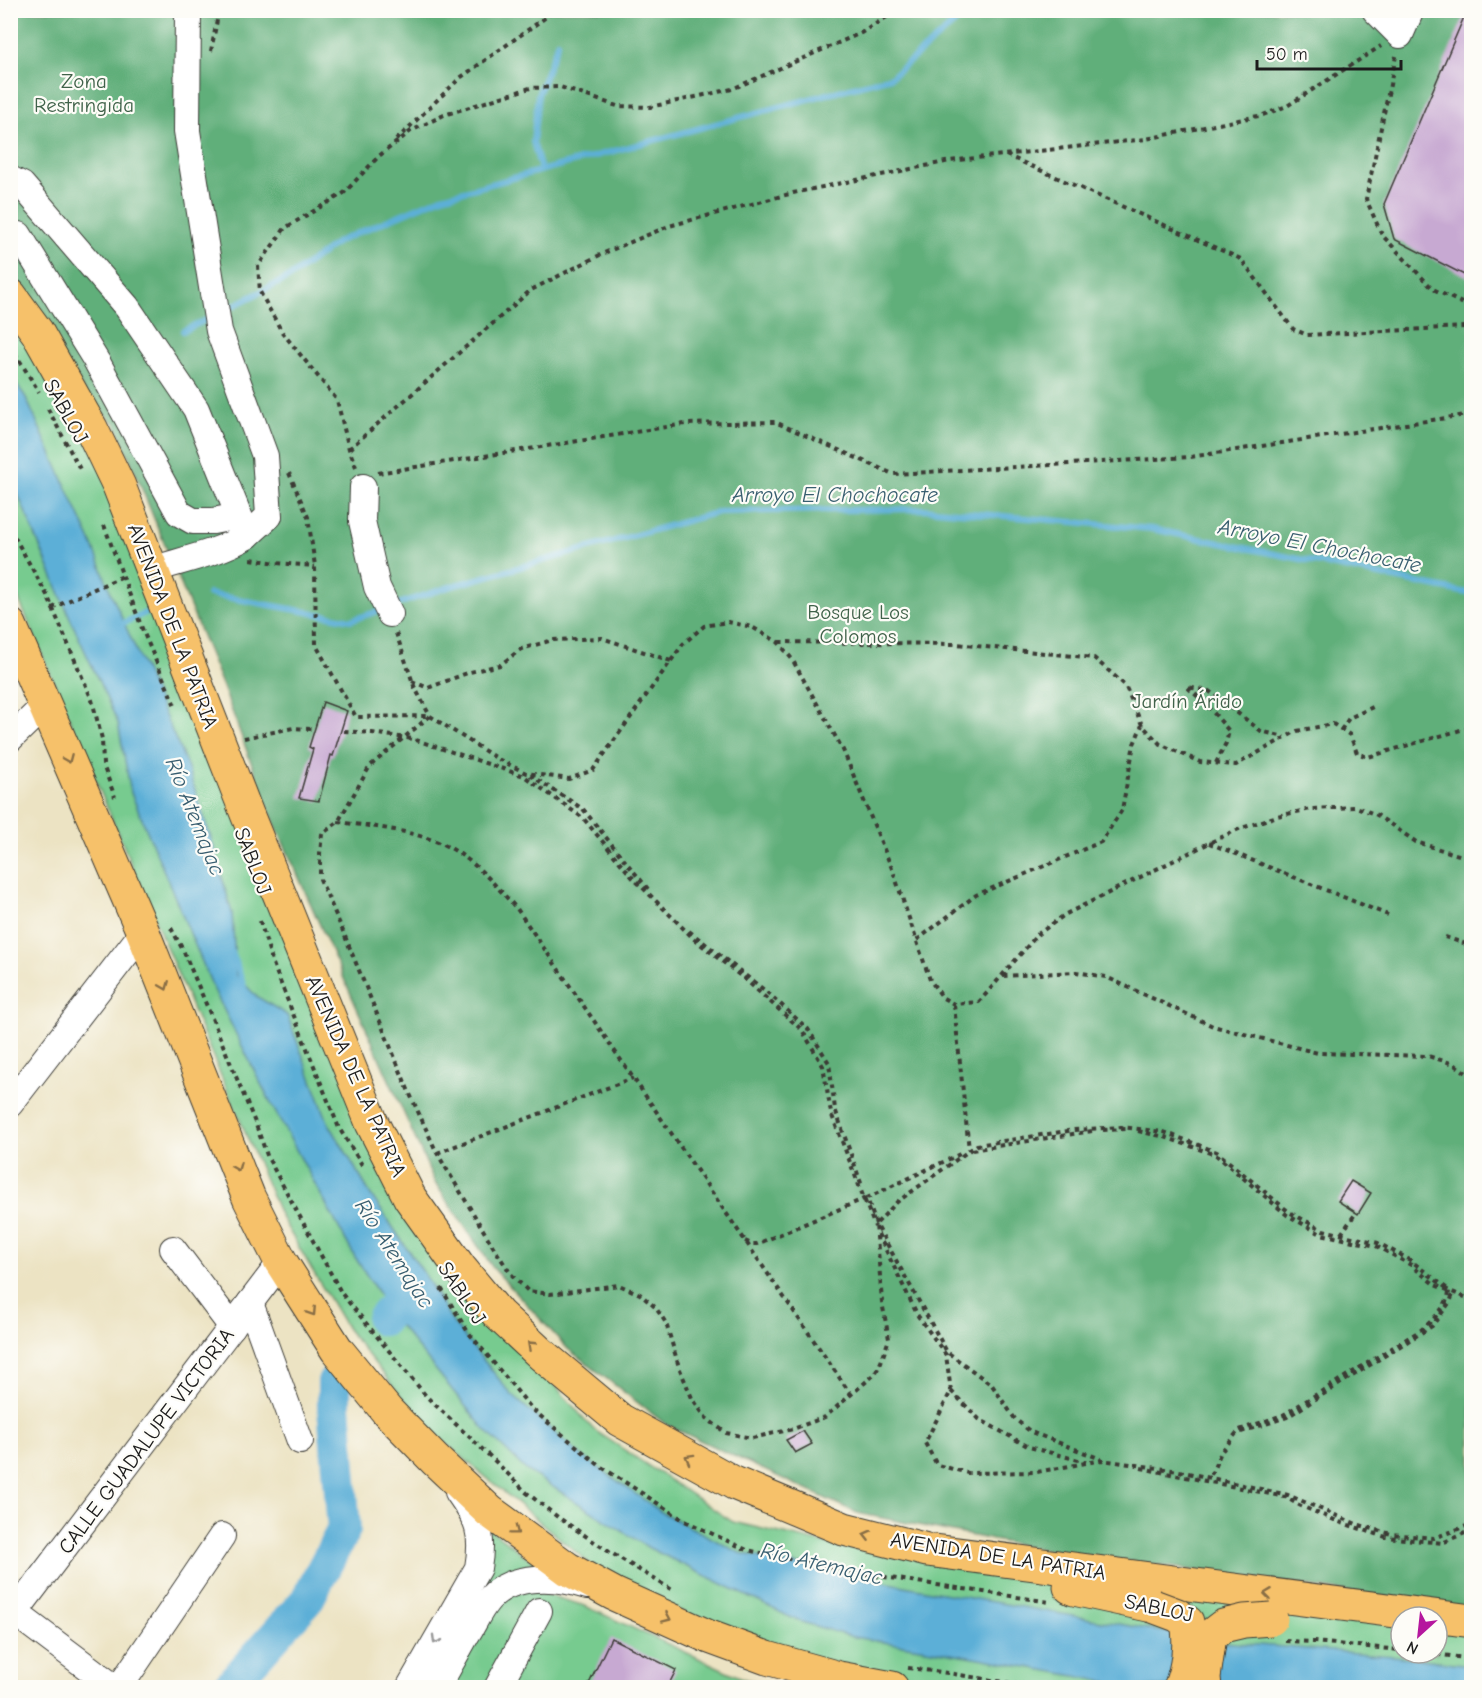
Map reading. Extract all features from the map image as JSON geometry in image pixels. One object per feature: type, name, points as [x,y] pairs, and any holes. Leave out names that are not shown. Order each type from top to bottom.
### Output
[{"type":"main road","name":"AVENIDA DE LA PATRIA","points":[[10,295],[37,332],[91,428],[118,486],[137,573],[220,746],[372,1123],[410,1198],[460,1268],[498,1314],[541,1354],[620,1420],[734,1483],[844,1529],[927,1550],[1472,1621]]},
{"type":"main road","points":[[10,626],[45,705],[156,927],[249,1198],[281,1262],[337,1350],[387,1411],[489,1511],[568,1569],[614,1594],[706,1636],[767,1658],[839,1677],[896,1677]]},
{"type":"main road","points":[[1029,1564],[1074,1589],[1153,1606],[1177,1615],[1187,1622],[1188,1655],[1185,1677],[1180,1688]]},
{"type":"main road","points":[[1205,1688],[1204,1677],[1210,1636],[1223,1626],[1244,1621],[1277,1630],[1385,1609]]},
{"type":"street","points":[[19,235],[97,362],[179,513],[193,521],[213,521],[243,526],[268,516],[265,456],[219,331],[187,131],[188,10]]},
{"type":"street","points":[[1376,10],[1400,35],[1411,10]]},
{"type":"street","points":[[10,179],[22,185],[127,307],[196,409],[243,526],[238,541],[209,553],[137,573]]},
{"type":"street","points":[[361,482],[362,521],[377,587],[390,614]]},
{"type":"street","points":[[10,739],[45,705]]},
{"type":"street","points":[[10,1104],[156,927]]},
{"type":"street","points":[[173,1249],[232,1327]]},
{"type":"street","name":"CALLE GUADALUPE VICTORIA","points":[[12,1614],[281,1262]]},
{"type":"street","points":[[250,1303],[300,1441]]},
{"type":"street","points":[[435,1460],[471,1510],[480,1529],[481,1550],[465,1613],[437,1688]]},
{"type":"street","points":[[119,1688],[222,1536]]},
{"type":"street","points":[[409,1688],[465,1613],[508,1585],[528,1580],[573,1581],[614,1594]]},
{"type":"street","points":[[497,1688],[539,1611]]},
{"type":"street","points":[[12,1614],[115,1688]]},
{"type":"path","points":[[210,55],[219,10]]},
{"type":"path","points":[[556,10],[460,78],[344,193],[285,228],[258,266],[260,292],[282,332],[338,400],[349,449],[361,482],[685,424],[775,422],[893,474],[1190,457],[1472,414]]},
{"type":"path","points":[[379,156],[411,131],[444,115],[530,88],[560,87],[617,106],[651,107],[732,89],[861,33],[898,10]]},
{"type":"path","points":[[349,449],[531,290],[602,254],[669,226],[793,193],[950,161],[1146,140],[1263,115],[1287,106],[1400,35]]},
{"type":"path","points":[[1400,35],[1366,199],[1382,235],[1433,289],[1472,308]]},
{"type":"path","points":[[1006,155],[1242,259],[1293,329],[1307,335],[1464,327],[1472,333]]},
{"type":"path","name":"SABLOJ","points":[[10,345],[39,392]]},
{"type":"path","name":"SABLOJ","points":[[45,402],[81,472]]},
{"type":"path","points":[[289,471],[308,517],[315,566],[316,645],[356,717],[430,716]]},
{"type":"path","points":[[104,524],[137,573],[133,603],[176,708]]},
{"type":"path","points":[[10,529],[46,595],[92,700],[102,739],[103,765],[117,802]]},
{"type":"path","points":[[209,553],[315,566]]},
{"type":"path","points":[[52,608],[137,573]]},
{"type":"path","points":[[390,614],[412,681],[430,716],[496,759],[526,772],[583,809],[639,880],[681,924],[768,993],[808,1029],[829,1063],[835,1109],[886,1253],[918,1316],[946,1356],[951,1391],[924,1443],[937,1465],[968,1473],[1037,1472],[1102,1460]]},
{"type":"path","points":[[526,772],[569,779],[593,770],[683,644],[704,626],[728,622],[752,627],[778,642],[792,659],[843,750],[893,871],[930,980],[943,998],[954,1004],[979,1002],[1038,934],[1066,914],[1239,829],[1277,816],[1311,809],[1356,807],[1377,815],[1416,842],[1472,859]]},
{"type":"path","points":[[412,681],[428,688],[470,672],[500,665],[521,649],[553,640],[602,638],[671,661]]},
{"type":"path","points":[[778,642],[956,644],[1094,658],[1125,685],[1142,725],[1160,744],[1200,762],[1236,765],[1297,731],[1333,724],[1350,735],[1357,753],[1368,757],[1472,728]]},
{"type":"path","points":[[1216,763],[1229,731],[1207,705],[1187,687],[1209,691],[1261,731],[1285,737]]},
{"type":"path","points":[[1341,730],[1348,717],[1375,706]]},
{"type":"path","points":[[430,716],[370,766],[338,822],[322,834],[320,879],[408,1092],[437,1153],[512,1274],[528,1291],[550,1294],[619,1285],[640,1294],[656,1308],[666,1323],[679,1367],[692,1398],[706,1418],[726,1433],[752,1438],[793,1429],[825,1417],[875,1374],[889,1339],[882,1302],[876,1224]]},
{"type":"path","points":[[916,940],[976,895],[1101,842],[1122,810],[1134,744],[1142,725]]},
{"type":"path","points":[[220,746],[251,736],[293,728],[311,729]]},
{"type":"path","points":[[344,731],[414,739],[524,776],[583,818],[633,878],[694,939],[747,981],[802,1030],[823,1066],[831,1113],[876,1224],[947,1352],[992,1385],[1015,1419],[1031,1432],[1102,1460],[1288,1495],[1356,1524],[1391,1534],[1434,1538],[1472,1524]]},
{"type":"path","points":[[338,822],[424,837],[458,853],[489,878],[517,909],[852,1396]]},
{"type":"path","points":[[1209,843],[1388,915]]},
{"type":"path","name":"SABLOJ","points":[[259,916],[273,964],[339,1128],[368,1175]]},
{"type":"path","points":[[156,927],[183,950],[256,1125],[267,1158],[342,1294],[427,1397],[527,1493],[608,1551],[676,1592]]},
{"type":"path","points":[[1445,937],[1472,946]]},
{"type":"path","points":[[1002,976],[1076,972],[1106,977],[1213,1026],[1318,1053],[1428,1056],[1454,1064],[1472,1077]]},
{"type":"path","points":[[954,1004],[969,1150]]},
{"type":"path","points":[[437,1153],[633,1078]]},
{"type":"path","points":[[876,1224],[897,1202],[977,1145],[1074,1130],[1121,1127],[1164,1132],[1217,1152],[1289,1212],[1323,1230],[1378,1243],[1410,1260],[1451,1291]]},
{"type":"path","points":[[743,1239],[757,1244],[969,1150],[1093,1131],[1129,1129],[1165,1137],[1216,1155],[1287,1215],[1321,1234],[1376,1246],[1411,1265],[1436,1285],[1472,1300]]},
{"type":"path","points":[[1341,1234],[1356,1213]]},
{"type":"path","name":"SABLOJ","points":[[438,1284],[468,1332],[532,1409],[600,1466],[685,1521],[747,1550],[851,1572],[1054,1603]]},
{"type":"path","points":[[1211,1479],[1222,1453],[1241,1432],[1287,1417],[1432,1326],[1450,1302],[1451,1291]]},
{"type":"path","points":[[951,1391],[979,1419],[1029,1447],[1088,1462]]},
{"type":"path","points":[[1211,1479],[1285,1497],[1339,1522],[1386,1537],[1442,1543],[1472,1530]]},
{"type":"path","points":[[1277,1630],[1314,1642],[1389,1649]]},
{"type":"path","points":[[1449,1656],[1472,1659]]},
{"type":"path","points":[[896,1677],[941,1672],[1042,1688]]},
{"type":"green space","name":"Bosque Los Colomos","points":[[10,11],[1471,11],[1471,1609],[1034,1548],[857,1513],[667,1425],[568,1349],[493,1268],[435,1183],[270,813],[223,687],[115,423],[91,403],[45,326],[11,275]]},
{"type":"green space","points":[[10,311],[89,442],[440,1254],[593,1429],[733,1522],[827,1544],[1054,1579],[1389,1619],[1389,1665],[1449,1665],[1449,1626],[1471,1629],[1471,1687],[940,1688],[836,1669],[772,1653],[606,1577],[427,1428],[347,1329],[281,1217],[11,581]]},
{"type":"green space","points":[[487,1527],[543,1569],[472,1602]]},
{"type":"green space","points":[[528,1589],[585,1606],[744,1679],[779,1687],[449,1688],[495,1601]]},
{"type":"water","points":[[10,375],[25,396],[94,548],[110,591],[186,763],[213,844],[232,913],[236,975],[256,996],[287,1015],[328,1122],[371,1195],[423,1272],[454,1324],[512,1395],[579,1454],[663,1513],[740,1553],[936,1592],[1222,1642],[1389,1656],[1389,1665],[1449,1665],[1449,1662],[1471,1665],[1471,1687],[1134,1687],[853,1637],[798,1621],[649,1548],[526,1470],[484,1429],[396,1321],[355,1257],[270,1102],[214,990],[131,793],[118,723],[73,625],[11,478]]},
{"type":"building","points":[[1467,10],[1472,10],[1472,279],[1394,239],[1384,204]]},
{"type":"building","points":[[323,702],[347,711],[333,756],[331,755],[319,801],[299,798],[313,749],[309,747]]},
{"type":"building","points":[[1351,1181],[1371,1193],[1358,1214],[1338,1201]]},
{"type":"building","points":[[803,1431],[812,1444],[795,1453],[786,1440]]},
{"type":"building","points":[[611,1638],[676,1670],[667,1688],[587,1688]]},
{"type":"waterway","points":[[223,311],[290,277],[339,241],[442,197],[891,77],[970,10]]},
{"type":"waterway","points":[[541,170],[533,142],[538,95],[558,42]]},
{"type":"waterway","points":[[183,331],[212,317]]},
{"type":"waterway","name":"Arroyo El Chochocate","points":[[392,606],[452,586],[719,512],[924,509],[1152,529],[1472,594]]},
{"type":"waterway","name":"Arroyo El Chochocate","points":[[209,594],[351,620],[382,610]]},
{"type":"waterway","points":[[117,626],[152,610]]},
{"type":"waterway","name":"Río Atemajac","points":[[232,952],[244,987]]},
{"type":"waterway","points":[[383,1319],[401,1297]]},
{"type":"waterway","points":[[228,1688],[307,1600],[344,1529],[334,1382]]},
{"type":"park label","name":"Zona Restringida","points":[[84,93]]},
{"type":"park label","name":"Jardín Árido","points":[[1187,701]]}]
